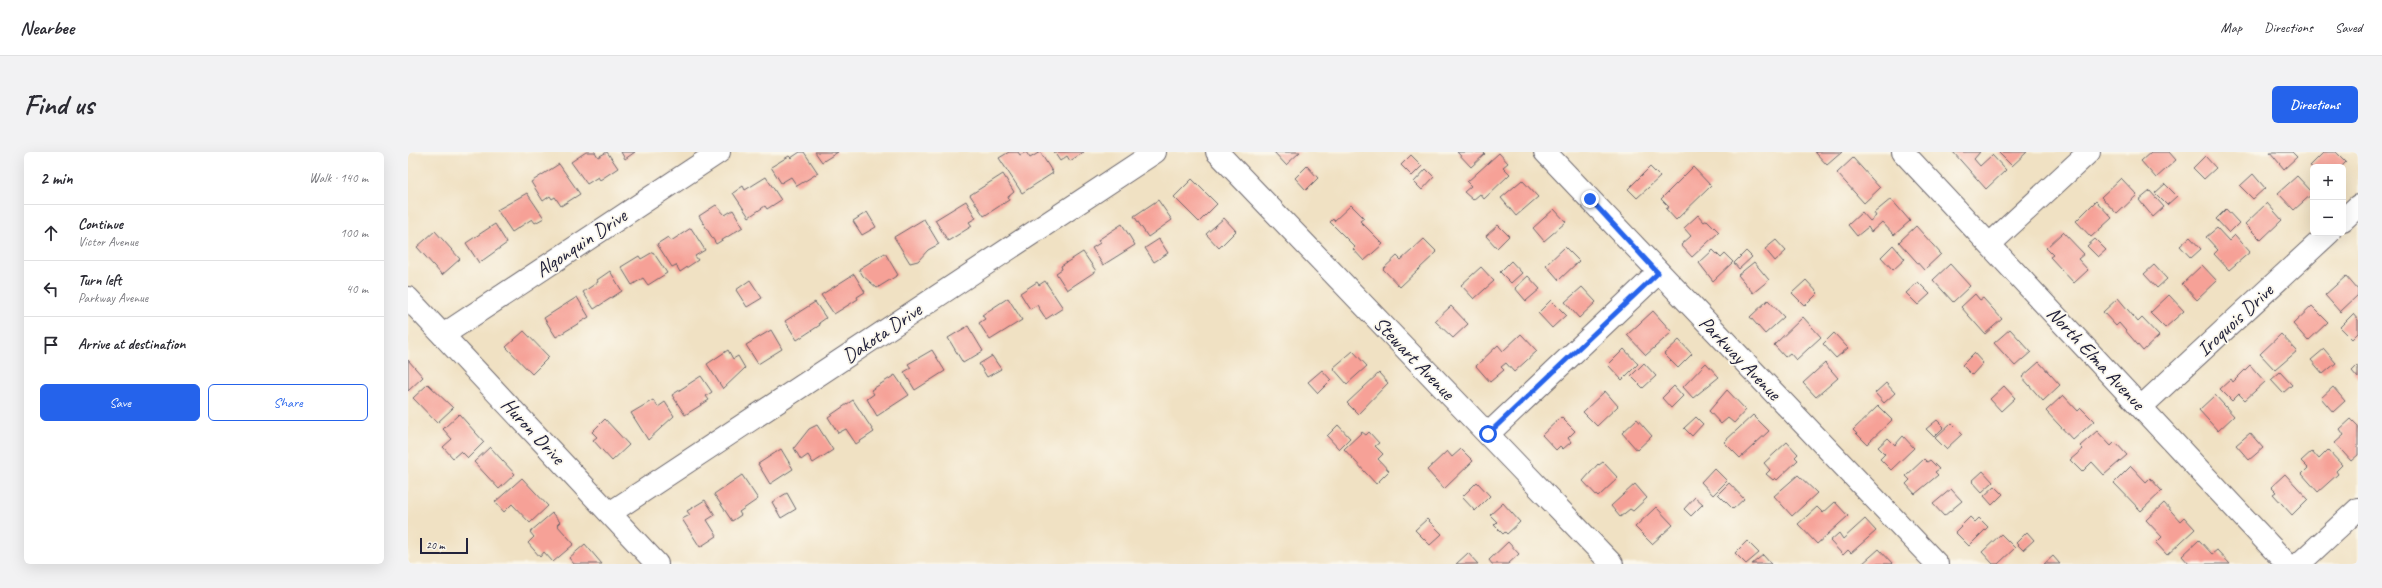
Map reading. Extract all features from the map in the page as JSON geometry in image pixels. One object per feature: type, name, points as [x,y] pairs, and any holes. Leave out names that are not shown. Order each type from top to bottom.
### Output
[{"type":"street","name":"Algonquin Drive","points":[[443,335],[719,152]]},
{"type":"street","name":"Dakota Drive","points":[[610,513],[1155,152]]},
{"type":"street","name":"Stewart Avenue","points":[[1217,152],[1612,564]]},
{"type":"street","name":"Parkway Avenue","points":[[1545,152],[1658,273],[1937,564]]},
{"type":"street","name":"North Elma Avenue","points":[[1903,152],[2287,564]]},
{"type":"street","points":[[1990,244],[2089,152]]},
{"type":"street","points":[[2346,217],[2358,206]]},
{"type":"street","name":"Iroquois Drive","points":[[2141,407],[2326,236]]},
{"type":"street","points":[[1488,434],[1658,273]]},
{"type":"street","name":"Huron Drive","points":[[408,298],[657,564]]},
{"type":"street","points":[[2299,564],[2358,510]]},
{"type":"building","points":[[586,152],[595,152],[598,157],[607,152],[618,168],[600,180],[598,177],[587,184],[571,162]]},
{"type":"building","points":[[621,152],[635,152],[625,159]]},
{"type":"building","points":[[800,152],[804,152],[818,173],[797,186],[791,177],[781,183],[771,167],[789,156],[791,158]]},
{"type":"building","points":[[815,152],[838,152],[822,162]]},
{"type":"building","points":[[1009,152],[1018,152],[1020,155],[1026,152],[1030,158],[1040,152],[1053,173],[1022,193],[999,158]]},
{"type":"building","points":[[1054,152],[1084,152],[1070,161],[1067,156],[1060,161]]},
{"type":"building","points":[[1274,152],[1300,152],[1286,165]]},
{"type":"building","points":[[1457,152],[1483,152],[1485,154],[1471,167]]},
{"type":"building","points":[[1815,152],[1842,152],[1827,165]]},
{"type":"building","points":[[1953,152],[1980,152],[1974,159],[1980,166],[1992,155],[2006,170],[1986,189]]},
{"type":"building","points":[[1998,152],[2027,152],[2012,166]]},
{"type":"building","points":[[2151,152],[2169,152],[2176,160],[2156,178],[2141,161]]},
{"type":"building","points":[[2270,152],[2292,152],[2297,157],[2284,169]]},
{"type":"building","points":[[2324,152],[2336,152],[2346,162],[2344,164],[2312,164]]},
{"type":"building","points":[[1499,153],[1508,163],[1503,167],[1510,174],[1484,199],[1480,194],[1473,200],[1464,192],[1471,186],[1467,182]]},
{"type":"building","points":[[1411,155],[1422,166],[1412,176],[1401,165]]},
{"type":"building","points":[[2205,156],[2216,168],[2204,179],[2193,168]]},
{"type":"building","points":[[1853,158],[1880,188],[1864,203],[1837,173]]},
{"type":"building","points":[[559,164],[580,194],[561,206],[555,197],[552,199],[550,196],[543,201],[531,182]]},
{"type":"building","points":[[1307,166],[1318,178],[1306,190],[1295,178]]},
{"type":"building","points":[[1650,167],[1660,177],[1637,198],[1628,189]]},
{"type":"building","points":[[1693,167],[1711,186],[1676,220],[1666,209],[1669,207],[1661,199]]},
{"type":"building","points":[[1426,169],[1434,177],[1422,190],[1414,182]]},
{"type":"building","points":[[1003,174],[1014,192],[1008,197],[1009,200],[984,216],[970,195]]},
{"type":"building","points":[[2253,174],[2265,188],[2253,199],[2240,186]]},
{"type":"building","points":[[2297,176],[2310,190],[2310,196],[2294,210],[2278,193]]},
{"type":"building","points":[[766,177],[781,200],[767,209],[765,206],[749,217],[733,193],[743,186],[745,190]]},
{"type":"building","points":[[2121,178],[2137,195],[2117,214],[2101,197]]},
{"type":"building","points":[[1192,179],[1217,204],[1199,222],[1174,197]]},
{"type":"building","points":[[1522,180],[1538,197],[1516,216],[1501,198]]},
{"type":"building","points":[[2165,184],[2177,196],[2167,205],[2155,193]]},
{"type":"building","points":[[2150,191],[2164,207],[2153,217],[2139,200]]},
{"type":"building","points":[[527,193],[544,218],[535,223],[532,219],[512,232],[497,210]]},
{"type":"building","points":[[1891,199],[1910,221],[1894,235],[1882,222],[1871,232],[1868,227],[1857,236],[1848,225],[1862,212],[1870,221],[1876,216],[1874,213]]},
{"type":"building","points":[[1158,200],[1172,220],[1148,237],[1134,216]]},
{"type":"building","points":[[966,201],[976,218],[969,222],[972,226],[948,241],[935,220]]},
{"type":"building","points":[[2096,201],[2112,218],[2091,237],[2076,221]]},
{"type":"building","points":[[2267,203],[2282,220],[2261,240],[2245,224]]},
{"type":"building","points":[[716,205],[725,215],[733,210],[743,227],[716,244],[699,216]]},
{"type":"building","points":[[1351,205],[1364,218],[1360,221],[1383,244],[1364,261],[1353,249],[1355,247],[1330,222],[1333,219],[1334,221]]},
{"type":"building","points":[[1554,209],[1566,222],[1544,241],[1533,228]]},
{"type":"building","points":[[2226,209],[2239,223],[2229,233],[2216,219]]},
{"type":"building","points":[[867,212],[876,227],[862,235],[853,221]]},
{"type":"building","points":[[1698,215],[1704,222],[1707,220],[1719,232],[1692,257],[1681,245],[1691,236],[1684,228]]},
{"type":"building","points":[[1224,218],[1236,231],[1219,248],[1206,234]]},
{"type":"building","points":[[924,219],[939,244],[928,250],[918,261],[910,263],[894,237]]},
{"type":"building","points":[[495,224],[507,243],[479,263],[466,243]]},
{"type":"building","points":[[1122,224],[1135,245],[1103,265],[1092,248],[1100,243],[1098,240]]},
{"type":"building","points":[[1498,225],[1509,236],[1497,248],[1486,236]]},
{"type":"building","points":[[1916,226],[1941,254],[1924,270],[1899,242]]},
{"type":"building","points":[[691,228],[705,250],[695,256],[698,260],[680,272],[676,265],[672,267],[657,244],[668,237],[671,241]]},
{"type":"building","points":[[2217,228],[2229,241],[2235,235],[2250,252],[2229,270],[2214,254],[2218,250],[2206,237]]},
{"type":"building","points":[[435,231],[460,259],[442,275],[417,247]]},
{"type":"building","points":[[2063,232],[2084,254],[2078,259],[2088,270],[2074,283],[2050,257],[2053,255],[2046,248]]},
{"type":"building","points":[[2190,237],[2201,249],[2191,258],[2180,246]]},
{"type":"building","points":[[1159,239],[1168,253],[1154,262],[1145,248]]},
{"type":"building","points":[[1424,239],[1437,252],[1400,287],[1383,269],[1397,256],[1401,260]]},
{"type":"building","points":[[2095,239],[2106,250],[2098,257],[2087,246]]},
{"type":"building","points":[[1776,240],[1786,251],[1775,261],[1765,249]]},
{"type":"building","points":[[1893,245],[1905,259],[1893,270],[1881,257]]},
{"type":"building","points":[[1565,247],[1579,261],[1559,280],[1546,265]]},
{"type":"building","points":[[1713,250],[1721,258],[1725,254],[1733,262],[1713,281],[1699,263]]},
{"type":"building","points":[[1746,251],[1752,257],[1739,269],[1734,263]]},
{"type":"building","points":[[653,252],[667,273],[648,285],[643,278],[632,285],[621,267],[639,256],[641,259]]},
{"type":"building","points":[[1083,252],[1096,271],[1067,290],[1056,273],[1062,269],[1061,266]]},
{"type":"building","points":[[885,253],[898,275],[877,288],[863,276],[859,269]]},
{"type":"building","points":[[1511,261],[1522,273],[1511,283],[1500,272]]},
{"type":"building","points":[[1754,262],[1769,280],[1753,293],[1738,275]]},
{"type":"building","points":[[1950,264],[1970,286],[1953,302],[1933,280]]},
{"type":"building","points":[[2154,265],[2167,279],[2157,288],[2144,274]]},
{"type":"building","points":[[2202,265],[2217,281],[2197,300],[2182,284]]},
{"type":"building","points":[[1481,267],[1494,281],[1474,299],[1461,285]]},
{"type":"building","points":[[610,271],[622,291],[594,309],[583,292],[598,282],[597,280]]},
{"type":"building","points":[[854,274],[865,292],[857,297],[858,299],[834,314],[821,295]]},
{"type":"building","points":[[1528,276],[1540,289],[1526,301],[1515,288]]},
{"type":"building","points":[[2346,276],[2358,290],[2358,295],[2340,312],[2325,295]]},
{"type":"building","points":[[750,280],[762,298],[747,307],[736,290]]},
{"type":"building","points":[[1806,280],[1818,293],[1805,306],[1792,293]]},
{"type":"building","points":[[1045,281],[1063,308],[1046,319],[1037,305],[1030,309],[1020,293],[1037,282],[1039,285]]},
{"type":"building","points":[[1918,282],[1930,294],[1918,305],[1906,293]]},
{"type":"building","points":[[1582,287],[1596,302],[1579,318],[1565,302]]},
{"type":"building","points":[[1975,294],[1980,300],[1983,298],[2002,319],[1985,334],[1961,307]]},
{"type":"building","points":[[2169,295],[2184,311],[2165,328],[2150,313]]},
{"type":"building","points":[[577,297],[589,317],[556,337],[544,318]]},
{"type":"building","points":[[1008,298],[1022,320],[990,340],[979,323],[985,319],[982,315]]},
{"type":"building","points":[[2118,298],[2138,322],[2142,318],[2159,336],[2143,351],[2119,323],[2116,326],[2103,312]]},
{"type":"building","points":[[1551,300],[1566,315],[1552,328],[1538,313]]},
{"type":"building","points":[[1768,300],[1784,317],[1765,334],[1750,317]]},
{"type":"building","points":[[815,302],[826,318],[819,323],[820,325],[797,340],[785,321]]},
{"type":"building","points":[[1451,306],[1468,324],[1453,338],[1435,321]]},
{"type":"building","points":[[2312,306],[2328,322],[2308,341],[2293,324]]},
{"type":"building","points":[[1653,311],[1672,332],[1646,355],[1627,335]]},
{"type":"building","points":[[2353,314],[2358,320],[2358,333],[2352,339],[2340,327]]},
{"type":"building","points":[[1803,317],[1821,337],[1796,360],[1790,353],[1785,357],[1774,345]]},
{"type":"building","points":[[968,326],[983,351],[963,363],[948,338]]},
{"type":"building","points":[[2010,329],[2031,352],[2015,366],[1994,343]]},
{"type":"building","points":[[771,330],[782,349],[758,364],[746,345]]},
{"type":"building","points":[[524,331],[549,357],[532,374],[506,347]]},
{"type":"building","points":[[1834,333],[1848,348],[1836,358],[1823,344]]},
{"type":"building","points":[[1521,334],[1537,351],[1514,372],[1506,363],[1501,367],[1504,370],[1490,382],[1476,366],[1498,345],[1503,351]]},
{"type":"building","points":[[2281,334],[2297,351],[2275,370],[2260,354]]},
{"type":"building","points":[[1679,340],[1692,354],[1678,368],[1664,354]]},
{"type":"building","points":[[1624,349],[1638,364],[1622,380],[1608,365]]},
{"type":"building","points":[[2324,349],[2336,363],[2323,374],[2311,360]]},
{"type":"building","points":[[728,350],[733,359],[738,356],[745,368],[723,389],[707,364]]},
{"type":"building","points":[[932,350],[945,371],[915,390],[904,372],[911,368],[908,364]]},
{"type":"building","points":[[1353,351],[1367,366],[1347,384],[1333,368]]},
{"type":"building","points":[[1974,353],[1983,363],[1972,375],[1962,365]]},
{"type":"building","points":[[992,356],[1001,369],[987,377],[979,364]]},
{"type":"building","points":[[408,360],[423,377],[408,391]]},
{"type":"building","points":[[2039,362],[2060,385],[2043,401],[2022,377]]},
{"type":"building","points":[[1644,363],[1656,376],[1643,388],[1631,376]]},
{"type":"building","points":[[1706,363],[1719,377],[1693,398],[1683,387]]},
{"type":"building","points":[[1825,363],[1838,378],[1816,397],[1803,383]]},
{"type":"building","points":[[2250,365],[2265,382],[2245,400],[2239,394],[2232,401],[2220,389],[2231,379],[2233,382]]},
{"type":"building","points":[[2358,365],[2358,378],[2352,371]]},
{"type":"building","points":[[1322,370],[1331,380],[1318,393],[1308,382]]},
{"type":"building","points":[[2280,372],[2292,385],[2283,393],[2271,380]]},
{"type":"building","points":[[1379,373],[1388,383],[1358,414],[1347,403]]},
{"type":"building","points":[[895,375],[909,395],[877,416],[867,399],[874,394],[871,390]]},
{"type":"building","points":[[701,376],[712,392],[706,396],[709,400],[685,415],[672,395]]},
{"type":"building","points":[[1886,383],[1895,393],[1884,403],[1875,393]]},
{"type":"building","points":[[428,384],[453,408],[437,423],[413,398]]},
{"type":"building","points":[[1674,386],[1683,396],[1671,408],[1662,398]]},
{"type":"building","points":[[2004,386],[2015,398],[2001,411],[1990,399]]},
{"type":"building","points":[[2333,387],[2345,401],[2333,412],[2321,398]]},
{"type":"building","points":[[1727,390],[1746,410],[1734,423],[1728,418],[1721,424],[1709,411]]},
{"type":"building","points":[[1605,391],[1618,406],[1597,426],[1583,412]]},
{"type":"building","points":[[2063,395],[2078,411],[2081,408],[2094,421],[2073,440],[2046,411]]},
{"type":"building","points":[[2215,395],[2234,416],[2218,431],[2199,410]]},
{"type":"building","points":[[653,400],[658,407],[665,402],[674,416],[648,440],[631,413]]},
{"type":"building","points":[[853,400],[874,432],[856,444],[846,429],[838,433],[828,417]]},
{"type":"building","points":[[1878,406],[1892,420],[1867,444],[1853,430]]},
{"type":"building","points":[[459,414],[484,442],[468,458],[461,451],[453,458],[443,447],[452,439],[443,429]]},
{"type":"building","points":[[1753,415],[1769,431],[1740,458],[1724,442]]},
{"type":"building","points":[[1561,417],[1575,431],[1568,438],[1571,442],[1563,449],[1560,446],[1556,450],[1542,435]]},
{"type":"building","points":[[1696,417],[1703,424],[1692,436],[1684,428]]},
{"type":"building","points":[[605,419],[629,445],[612,461],[593,440],[597,437],[592,432]]},
{"type":"building","points":[[1637,419],[1652,436],[1637,450],[1622,433]]},
{"type":"building","points":[[2351,419],[2358,426],[2358,455],[2351,461],[2335,443],[2344,435],[2340,429]]},
{"type":"building","points":[[1937,420],[1944,427],[1934,437],[1926,429]]},
{"type":"building","points":[[1951,423],[1962,434],[1946,449],[1935,438]]},
{"type":"building","points":[[817,425],[833,450],[813,463],[808,455],[801,460],[794,448],[809,429]]},
{"type":"building","points":[[1338,425],[1350,438],[1339,449],[1327,436]]},
{"type":"building","points":[[2097,431],[2111,446],[2115,442],[2127,455],[2104,475],[2092,462],[2082,472],[2070,460],[2083,449],[2080,446]]},
{"type":"building","points":[[1362,432],[1366,435],[1369,432],[1379,443],[1375,446],[1383,454],[1378,459],[1389,471],[1376,484],[1344,449]]},
{"type":"building","points":[[2250,433],[2263,448],[2249,460],[2236,445]]},
{"type":"building","points":[[1903,436],[1914,448],[1891,470],[1880,459],[1885,454],[1878,447],[1888,438],[1895,445]]},
{"type":"building","points":[[1787,442],[1798,454],[1795,457],[1798,460],[1777,480],[1775,478],[1773,480],[1766,474],[1770,470],[1764,463]]},
{"type":"building","points":[[490,447],[515,474],[499,489],[474,462]]},
{"type":"building","points":[[781,449],[793,469],[770,484],[758,464]]},
{"type":"building","points":[[1461,449],[1473,461],[1444,489],[1427,470],[1447,451],[1452,457]]},
{"type":"building","points":[[2328,450],[2342,465],[2336,471],[2338,474],[2318,492],[2302,474],[2308,468],[2301,461],[2312,451],[2319,459]]},
{"type":"building","points":[[1924,459],[1927,462],[1930,460],[1939,469],[1935,472],[1938,475],[1915,494],[1906,484],[1910,480],[1906,476]]},
{"type":"building","points":[[1603,462],[1618,478],[1598,497],[1583,481],[1598,464],[1599,465]]},
{"type":"building","points":[[2131,466],[2146,482],[2150,478],[2162,491],[2141,511],[2114,483]]},
{"type":"building","points":[[1714,468],[1727,481],[1713,495],[1701,482]]},
{"type":"building","points":[[1983,471],[1993,482],[1982,492],[1972,481]]},
{"type":"building","points":[[2285,474],[2308,499],[2292,515],[2273,494],[2276,492],[2271,487]]},
{"type":"building","points":[[742,475],[758,499],[739,512],[741,515],[732,521],[714,494]]},
{"type":"building","points":[[1798,475],[1817,493],[1792,516],[1774,496]]},
{"type":"building","points":[[522,478],[548,506],[530,523],[512,504],[504,512],[495,502]]},
{"type":"building","points":[[1477,482],[1490,496],[1475,511],[1462,497]]},
{"type":"building","points":[[1729,483],[1744,499],[1733,509],[1718,494]]},
{"type":"building","points":[[1635,484],[1647,498],[1633,511],[1630,509],[1620,517],[1611,506]]},
{"type":"building","points":[[1995,486],[2003,494],[1992,505],[1984,496]]},
{"type":"building","points":[[1951,489],[1962,501],[1944,516],[1933,504]]},
{"type":"building","points":[[787,493],[796,509],[781,518],[772,502]]},
{"type":"building","points":[[1695,497],[1703,504],[1691,516],[1684,509]]},
{"type":"building","points":[[705,500],[715,515],[707,520],[717,536],[700,547],[682,519],[690,515],[687,511]]},
{"type":"building","points":[[1835,502],[1848,516],[1817,544],[1798,524],[1817,507],[1823,513]]},
{"type":"building","points":[[1503,503],[1520,522],[1507,534],[1505,532],[1503,534],[1494,525],[1497,522],[1490,515]]},
{"type":"building","points":[[2164,503],[2180,521],[2184,517],[2195,529],[2167,555],[2156,543],[2162,537],[2146,520]]},
{"type":"building","points":[[1656,507],[1673,525],[1652,544],[1635,527]]},
{"type":"building","points":[[552,513],[560,522],[557,525],[574,544],[553,562],[544,552],[540,557],[528,543],[534,537],[530,532]]},
{"type":"building","points":[[1970,517],[1975,522],[1979,518],[1988,527],[1969,546],[1955,532]]},
{"type":"building","points":[[1427,519],[1442,534],[1430,545],[1415,530]]},
{"type":"building","points":[[1865,519],[1876,531],[1851,553],[1848,550],[1843,555],[1830,541],[1839,533],[1843,539]]},
{"type":"building","points":[[2027,532],[2034,540],[2023,550],[2016,543]]},
{"type":"building","points":[[2001,534],[2015,548],[1998,564],[1993,564],[1982,552]]},
{"type":"building","points":[[2199,540],[2212,554],[2217,550],[2230,564],[2189,564],[2182,556]]},
{"type":"building","points":[[1747,541],[1759,553],[1746,564],[1735,553]]},
{"type":"building","points":[[1508,542],[1519,554],[1508,564],[1492,564],[1489,560]]},
{"type":"building","points":[[585,544],[602,564],[574,564],[569,558]]},
{"type":"building","points":[[1879,549],[1893,564],[1862,564]]},
{"type":"building","points":[[1468,553],[1478,564],[1456,564]]},
{"type":"building","points":[[1763,555],[1771,564],[1752,564]]},
{"type":"building","points":[[2053,556],[2060,564],[2044,564]]},
{"type":"route","points":[[1488,434],[1658,273],[1590,199]]}]
